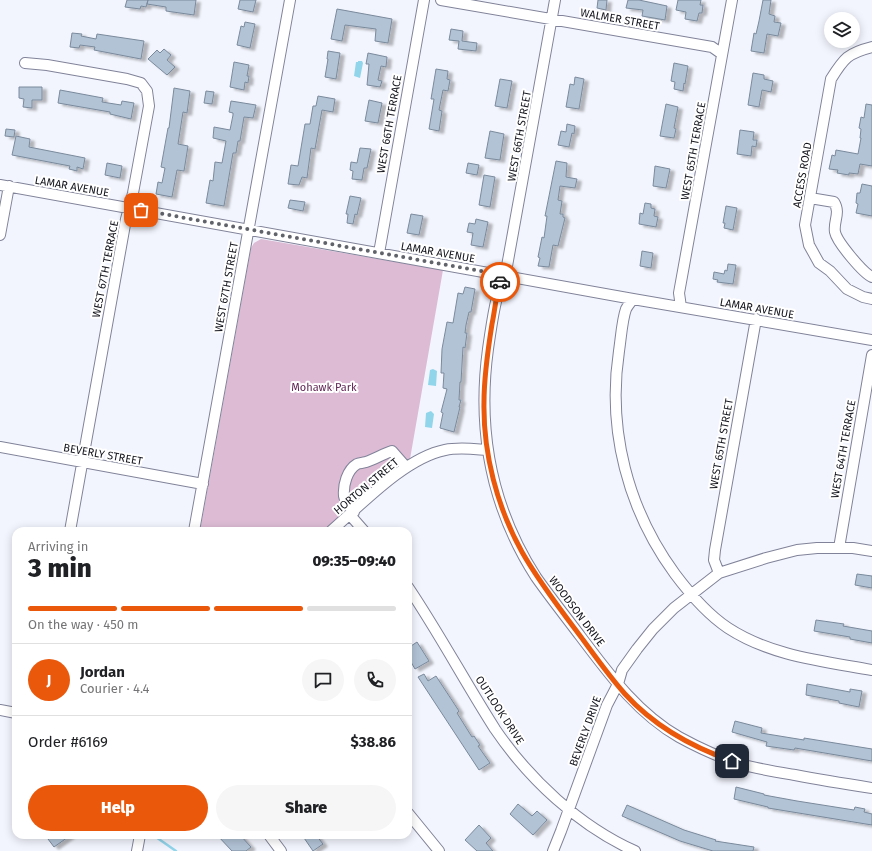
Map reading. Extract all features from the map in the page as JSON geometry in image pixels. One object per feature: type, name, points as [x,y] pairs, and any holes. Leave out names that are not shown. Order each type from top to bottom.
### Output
[{"type":"street","name":"WEST 67TH STREET","points":[[195,527],[290,0]]},
{"type":"street","name":"WEST 66TH TERRACE","points":[[379,253],[424,0]]},
{"type":"street","name":"WALMER STREET","points":[[441,0],[712,47],[722,54]]},
{"type":"street","name":"WEST 66TH STREET","points":[[503,275],[507,266],[555,0]]},
{"type":"street","name":"WEST 65TH TERRACE","points":[[681,307],[678,293],[732,0]]},
{"type":"street","name":"ACCESS ROAD","points":[[872,47],[854,52],[840,64],[831,79],[805,225],[809,245],[819,262],[847,289],[863,298],[872,299]]},
{"type":"street","name":"WEST 67TH TERRACE","points":[[24,63],[47,65],[128,79],[141,83],[148,91],[149,106],[71,527]]},
{"type":"street","name":"LAMAR AVENUE","points":[[4,186],[633,299],[872,340]]},
{"type":"street","points":[[0,235],[4,186]]},
{"type":"street","points":[[810,198],[834,202],[837,207],[835,232],[841,244],[864,272],[872,277]]},
{"type":"street","name":"WOODSON DRIVE","points":[[503,275],[499,284],[485,372],[484,409],[488,450],[498,494],[506,518],[521,551],[537,577],[626,694],[653,719],[678,736],[711,753],[742,764],[773,772],[872,788]]},
{"type":"street","points":[[633,299],[626,310],[617,365],[616,403],[620,446],[629,484],[649,534],[666,561],[691,594],[717,619],[753,642],[777,651],[800,657],[872,670]]},
{"type":"street","name":"WEST 65TH STREET","points":[[719,573],[714,560],[715,550],[756,319]]},
{"type":"street","name":"WEST 64TH TERRACE","points":[[839,548],[872,354]]},
{"type":"street","name":"BEVERLY STREET","points":[[0,447],[203,484]]},
{"type":"street","name":"HORTON STREET","points":[[336,527],[406,467],[421,458],[434,452],[462,448],[488,450]]},
{"type":"street","points":[[361,527],[352,513],[344,496],[345,483],[350,471],[357,464],[367,462],[392,451],[406,467]]},
{"type":"street","name":"BEVERLY DRIVE","points":[[552,851],[607,705],[618,684],[622,670],[636,649],[674,608],[719,573],[766,558],[797,550],[839,548],[872,551]]},
{"type":"street","name":"OUTLOOK DRIVE","points":[[412,593],[495,729],[513,753],[539,782],[569,809],[604,834],[635,851]]},
{"type":"street","points":[[0,710],[12,712]]},
{"type":"street","points":[[412,818],[439,851]]},
{"type":"street","points":[[137,851],[139,839]]},
{"type":"street","points":[[272,839],[281,851]]},
{"type":"green space","name":"Mohawk Park","points":[[261,239],[443,270],[410,459],[364,495],[328,527],[201,527],[251,248],[254,243]]},
{"type":"water","points":[[362,61],[363,63],[360,78],[354,76],[356,62]]},
{"type":"water","points":[[433,369],[437,371],[436,386],[428,385],[430,370]]},
{"type":"water","points":[[431,411],[434,414],[432,428],[425,427],[426,413]]},
{"type":"building","points":[[127,0],[148,0],[146,7],[141,6],[140,9],[125,7]]},
{"type":"building","points":[[148,0],[196,0],[194,15],[166,11],[166,7],[147,4]]},
{"type":"building","points":[[240,0],[256,0],[253,12],[238,9]]},
{"type":"building","points":[[598,0],[607,0],[606,10],[597,8]]},
{"type":"building","points":[[628,0],[639,0],[667,6],[665,20],[642,16],[643,10],[626,8]]},
{"type":"building","points":[[678,0],[701,0],[700,5],[703,5],[702,13],[699,13],[697,21],[685,19],[686,12],[676,10]]},
{"type":"building","points":[[763,0],[771,0],[769,14],[775,16],[774,22],[781,23],[778,36],[767,34],[764,53],[751,51],[754,33],[756,34]]},
{"type":"building","points":[[337,9],[392,19],[388,43],[375,41],[376,29],[345,25],[342,41],[331,39]]},
{"type":"building","points":[[245,22],[255,24],[250,48],[237,45],[241,26],[244,27]]},
{"type":"building","points":[[451,29],[463,31],[462,41],[477,43],[476,51],[458,49],[459,41],[449,40]]},
{"type":"building","points":[[72,33],[82,34],[81,36],[96,39],[97,34],[144,41],[141,59],[94,50],[95,47],[80,45],[79,48],[70,47]]},
{"type":"building","points":[[164,49],[171,55],[167,60],[175,67],[167,75],[148,59],[157,50],[160,53]]},
{"type":"building","points":[[328,51],[340,53],[336,79],[325,77]]},
{"type":"building","points":[[368,53],[387,57],[386,67],[381,66],[378,80],[382,81],[380,87],[367,85],[369,64],[366,64]]},
{"type":"building","points":[[234,62],[249,65],[247,76],[249,76],[248,83],[245,82],[244,90],[230,87]]},
{"type":"building","points":[[674,63],[688,66],[683,91],[674,89],[675,82],[671,81]]},
{"type":"building","points":[[436,69],[448,71],[447,79],[450,80],[448,91],[443,90],[439,110],[442,111],[439,131],[429,129],[434,99],[431,99]]},
{"type":"building","points":[[753,73],[764,75],[764,79],[773,81],[771,92],[762,90],[759,107],[748,105]]},
{"type":"building","points":[[575,77],[584,79],[579,109],[566,107],[570,84],[574,85]]},
{"type":"building","points":[[500,79],[512,81],[507,108],[495,106]]},
{"type":"building","points":[[19,87],[42,87],[42,100],[32,100],[32,108],[23,107],[24,99],[19,98]]},
{"type":"building","points":[[174,88],[190,91],[187,113],[183,112],[178,144],[188,146],[184,171],[177,170],[172,197],[156,194],[158,182],[162,183],[165,168],[161,167],[169,128]]},
{"type":"building","points":[[60,90],[103,98],[102,102],[121,105],[122,101],[134,103],[131,119],[110,114],[110,112],[58,103]]},
{"type":"building","points":[[206,91],[214,92],[212,104],[204,103]]},
{"type":"building","points":[[318,96],[335,99],[333,112],[322,110],[315,149],[311,148],[307,178],[302,177],[299,185],[288,184],[291,165],[298,166],[305,124],[310,124],[313,106],[316,106]]},
{"type":"building","points":[[369,100],[382,103],[378,123],[365,121]]},
{"type":"building","points":[[231,101],[256,105],[253,118],[244,117],[240,141],[238,141],[236,153],[233,153],[224,206],[206,203],[210,180],[213,181],[215,162],[222,163],[226,141],[213,138],[214,127],[230,130],[233,115],[233,113],[229,112]]},
{"type":"building","points":[[666,104],[678,107],[674,128],[676,129],[674,138],[660,136]]},
{"type":"building","points":[[866,104],[872,105],[872,166],[860,164],[858,174],[849,173],[849,175],[837,173],[838,170],[829,169],[832,155],[835,156],[836,150],[858,154],[861,138],[861,129],[859,128],[861,117],[864,118]]},
{"type":"building","points":[[567,124],[575,126],[574,134],[572,133],[569,147],[558,145],[561,131],[566,132]]},
{"type":"building","points":[[6,129],[15,130],[14,137],[5,136]]},
{"type":"building","points":[[740,130],[754,132],[753,140],[757,140],[756,147],[752,146],[751,156],[737,154]]},
{"type":"building","points":[[490,131],[504,134],[500,160],[485,158]]},
{"type":"building","points":[[16,136],[30,139],[29,147],[85,158],[83,169],[77,167],[77,171],[69,169],[70,166],[12,155]]},
{"type":"building","points":[[360,148],[371,149],[367,168],[364,168],[362,180],[352,179],[353,171],[350,170],[351,162],[357,163]]},
{"type":"building","points":[[556,161],[567,163],[566,177],[577,179],[575,188],[560,186],[558,200],[562,201],[560,214],[563,214],[563,217],[565,218],[558,246],[553,245],[549,267],[538,266],[540,258],[538,257],[542,237],[544,238],[547,216],[545,216]]},
{"type":"building","points":[[107,163],[122,166],[120,178],[105,175]]},
{"type":"building","points":[[468,163],[479,165],[477,175],[466,173]]},
{"type":"building","points":[[655,166],[670,169],[666,188],[653,186]]},
{"type":"building","points":[[484,175],[495,177],[490,207],[479,205]]},
{"type":"building","points":[[862,184],[872,186],[872,216],[856,213],[858,204],[856,203],[857,193],[860,193]]},
{"type":"building","points":[[350,196],[361,198],[353,224],[347,223],[348,214],[346,214]]},
{"type":"building","points":[[290,200],[305,202],[303,211],[288,208]]},
{"type":"building","points":[[645,203],[651,204],[651,208],[655,209],[654,216],[658,217],[656,227],[639,224],[640,213],[643,214]]},
{"type":"building","points":[[726,206],[737,208],[733,230],[724,228],[725,223],[723,223]]},
{"type":"building","points":[[411,214],[423,216],[419,235],[407,233]]},
{"type":"building","points":[[476,219],[488,222],[483,247],[471,245],[473,233],[467,232],[469,223],[475,224]]},
{"type":"building","points":[[642,251],[653,253],[651,268],[640,266]]},
{"type":"building","points":[[728,264],[736,265],[733,284],[717,282],[718,280],[713,279],[714,272],[724,274],[725,270],[727,271]]},
{"type":"building","points":[[465,287],[475,289],[471,312],[469,312],[466,325],[465,333],[467,333],[465,348],[463,347],[460,382],[459,400],[461,400],[454,432],[440,428],[443,413],[441,412],[447,389],[443,388],[444,373],[441,373],[442,349],[447,322],[453,323],[458,293],[463,294]]},
{"type":"building","points":[[857,574],[872,576],[872,588],[855,585]]},
{"type":"building","points":[[816,620],[844,624],[843,626],[872,631],[872,643],[850,639],[850,637],[814,631]]},
{"type":"building","points":[[417,642],[429,661],[415,669],[412,664],[412,645]]},
{"type":"building","points":[[424,674],[428,681],[436,676],[459,711],[457,713],[472,737],[474,736],[480,745],[478,746],[490,763],[479,770],[418,677]]},
{"type":"building","points":[[807,684],[850,692],[850,689],[862,691],[859,707],[839,703],[839,701],[806,695]]},
{"type":"building","points":[[735,721],[762,728],[761,733],[872,749],[872,761],[795,748],[794,750],[766,746],[767,742],[732,732]]},
{"type":"building","points":[[736,787],[764,795],[797,801],[854,810],[855,807],[865,809],[864,812],[872,814],[872,825],[768,808],[734,799]]},
{"type":"building","points":[[518,804],[532,816],[537,811],[547,820],[533,835],[510,814]]},
{"type":"building","points":[[627,805],[684,830],[716,840],[715,841],[754,847],[753,851],[713,851],[680,841],[622,816]]},
{"type":"building","points":[[479,825],[491,838],[486,843],[493,851],[477,851],[465,840]]},
{"type":"building","points":[[48,839],[65,839],[54,847]]},
{"type":"building","points":[[221,839],[244,839],[251,847],[246,851],[232,851]]},
{"type":"building","points":[[305,839],[319,839],[323,844],[313,851]]},
{"type":"waterway","points":[[159,839],[176,851]]},
{"type":"way so far","points":[[141,210],[503,275],[500,282]]},
{"type":"route","points":[[500,282],[485,372],[484,423],[491,469],[498,494],[506,518],[521,551],[537,577],[602,665],[636,704],[653,719],[678,736],[711,753],[732,761]]}]
